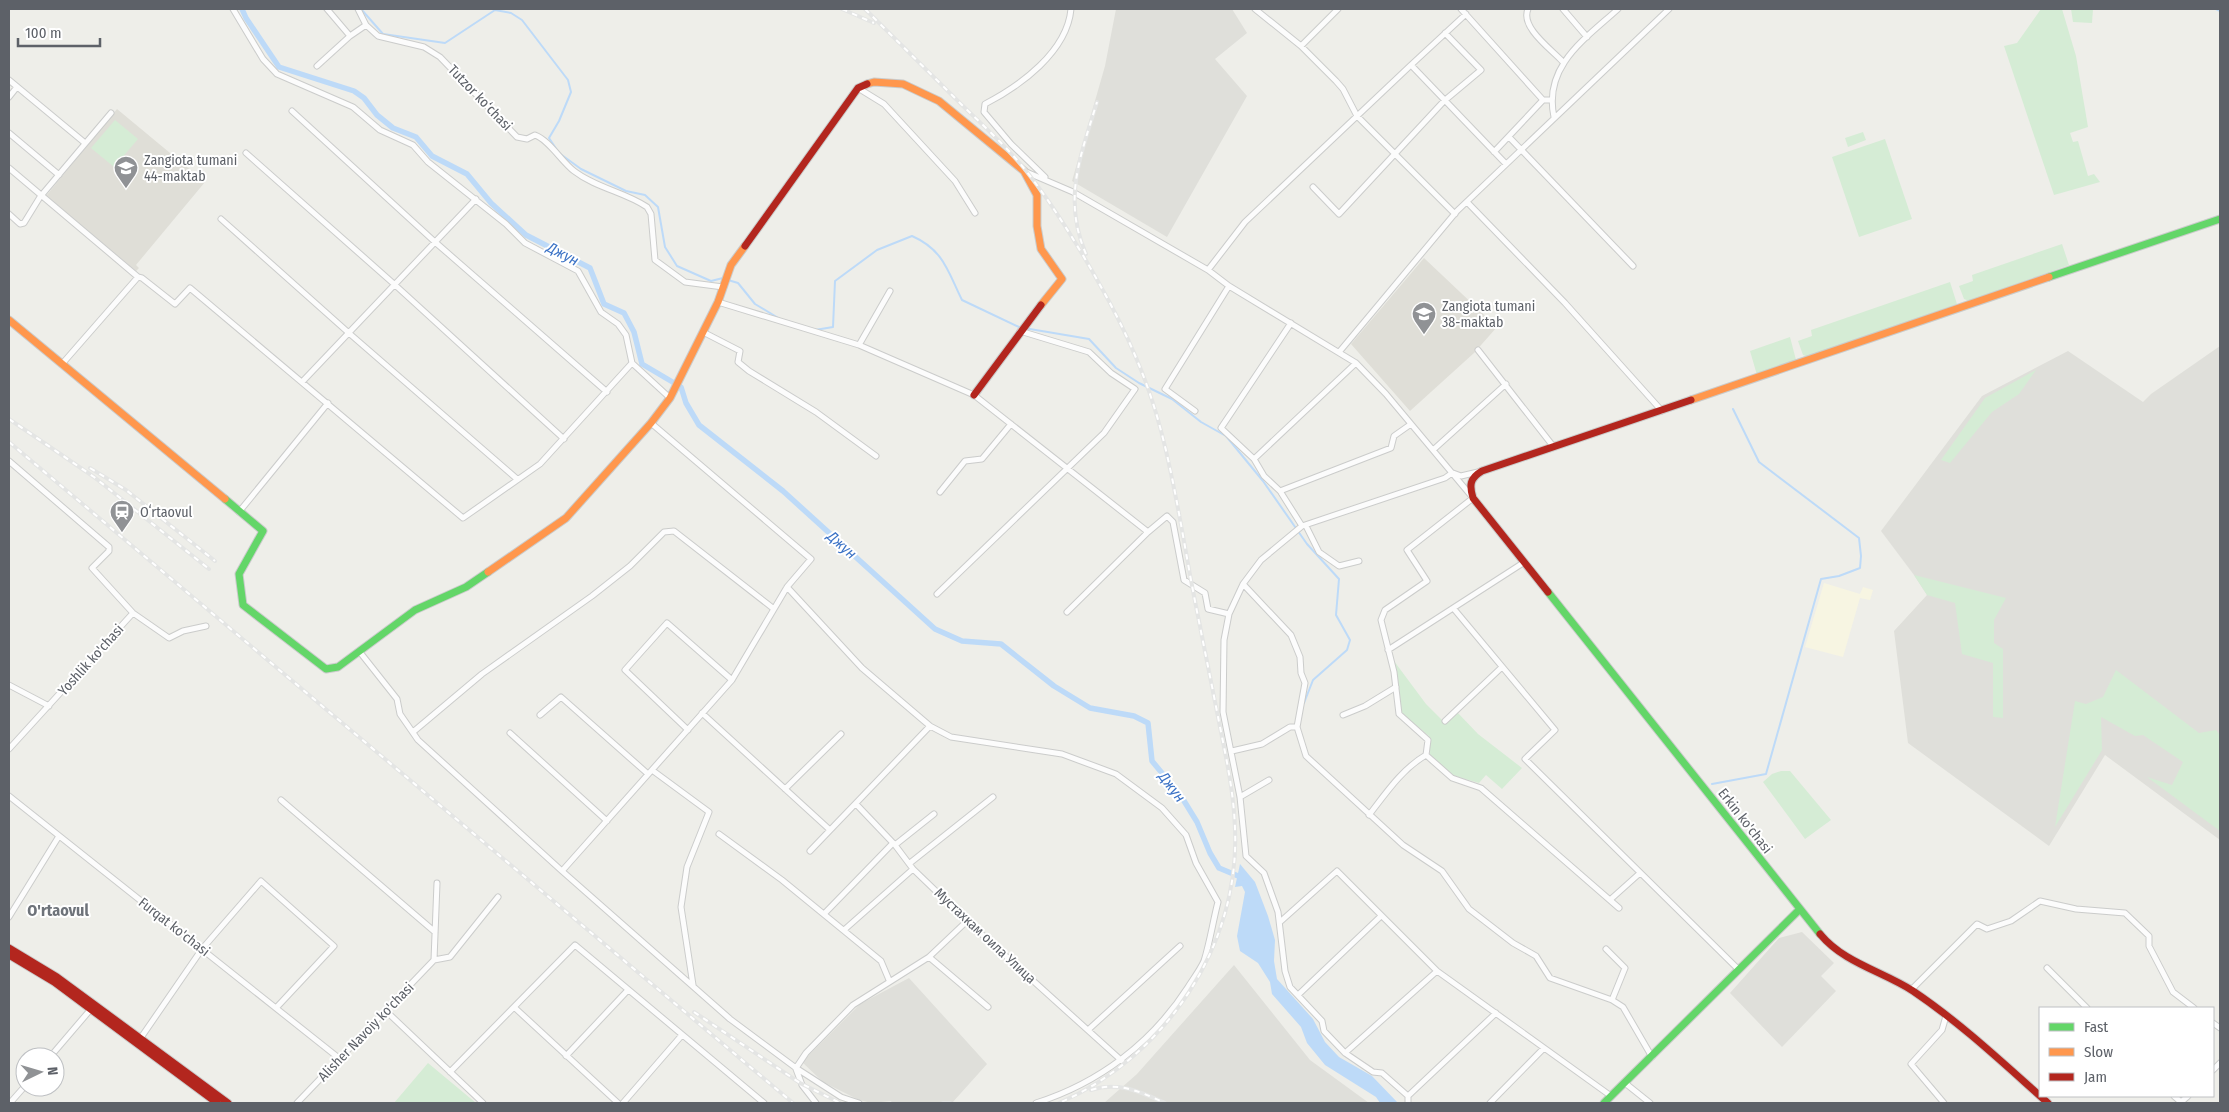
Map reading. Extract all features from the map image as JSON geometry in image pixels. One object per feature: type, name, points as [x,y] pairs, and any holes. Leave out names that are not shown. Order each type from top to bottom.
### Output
[{"type":"main road","points":[[9,320],[263,531],[238,574],[243,605],[326,669],[338,667],[415,610],[466,587],[566,518],[651,423],[670,398],[718,302],[731,265],[858,88],[874,82],[903,84],[939,101],[1024,171],[1037,196],[1037,226],[1040,249],[1062,279],[1020,331],[974,395]]},
{"type":"main road","points":[[1473,498],[1470,480],[1482,471],[2220,219]]},
{"type":"main road","name":"Erkin ko'chasi","points":[[1473,498],[1799,910],[1835,949],[1911,990],[1960,1024],[2039,1095]]},
{"type":"main road","points":[[1604,1103],[1799,910]]},
{"type":"main road","points":[[9,948],[57,977],[228,1103]]},
{"type":"main road","points":[[9,955],[39,972],[217,1103]]},
{"type":"street","points":[[233,9],[263,59],[277,74],[353,107],[380,130],[413,146],[428,162],[476,199],[525,243],[578,271],[601,312],[618,324],[626,335],[632,363],[670,398]]},
{"type":"street","points":[[328,9],[350,36]]},
{"type":"street","points":[[317,66],[350,36],[366,25],[358,9]]},
{"type":"street","points":[[1047,179],[1010,144],[984,112],[985,104],[1005,94],[1035,70],[1059,42],[1070,16],[1070,9]]},
{"type":"street","points":[[1255,9],[1301,46],[1343,89],[1357,116],[1454,214]]},
{"type":"street","points":[[1301,46],[1338,9]]},
{"type":"street","points":[[1461,9],[1543,100]]},
{"type":"street","points":[[1528,9],[1527,16],[1530,27],[1562,61]]},
{"type":"street","points":[[1563,9],[1587,37]]},
{"type":"street","points":[[1554,116],[1550,100],[1562,61],[1618,9]]},
{"type":"street","points":[[1340,352],[1454,214],[1554,116],[1669,9]]},
{"type":"street","points":[[1208,270],[1246,222],[1466,14]]},
{"type":"street","name":"Tutzor ko‘chasi","points":[[366,25],[378,36],[424,47],[440,57],[517,137],[527,139],[536,135],[542,138],[554,153],[575,172],[617,194],[639,202],[652,214],[655,260],[685,282],[723,287]]},
{"type":"street","points":[[1313,186],[1339,214],[1444,101],[1481,70],[1446,33]]},
{"type":"street","points":[[1411,65],[1506,164]]},
{"type":"street","points":[[9,80],[85,143]]},
{"type":"street","points":[[9,97],[17,87]]},
{"type":"street","points":[[858,88],[884,104],[950,175],[976,213]]},
{"type":"street","points":[[1494,152],[1543,100],[1550,100]]},
{"type":"street","points":[[292,111],[435,242],[607,392]]},
{"type":"street","points":[[9,214],[22,224],[40,196],[111,113]]},
{"type":"street","points":[[9,133],[58,175]]},
{"type":"street","points":[[1508,137],[1633,266]]},
{"type":"street","points":[[246,153],[394,284],[564,439]]},
{"type":"street","points":[[9,168],[138,277],[142,278],[175,304],[190,288],[463,518],[540,464],[632,363]]},
{"type":"street","points":[[1024,171],[1047,179],[1073,192],[1208,270],[1228,286],[1356,363],[1371,376],[1473,498],[1407,550],[1426,581],[1385,610],[1381,620],[1396,687],[1399,714],[1428,740],[1426,755]]},
{"type":"street","points":[[302,382],[350,334],[394,284],[476,199]]},
{"type":"street","points":[[1467,202],[1565,303],[1662,411]]},
{"type":"street","points":[[221,220],[517,479]]},
{"type":"street","points":[[62,364],[138,277]]},
{"type":"street","points":[[1195,411],[1164,390],[1228,286]]},
{"type":"street","points":[[859,346],[890,291]]},
{"type":"street","points":[[718,302],[859,346],[974,395],[1148,532]]},
{"type":"street","points":[[1292,323],[1221,428],[1254,459],[1264,476],[1280,491],[1319,552],[1339,566],[1359,561]]},
{"type":"street","points":[[938,594],[1104,433],[1134,389],[1111,373],[1089,352],[1020,331]]},
{"type":"street","points":[[704,332],[740,351],[738,362],[749,371],[816,412],[876,456]]},
{"type":"street","points":[[1478,350],[1553,446]]},
{"type":"street","points":[[1254,459],[1356,363]]},
{"type":"street","points":[[1433,450],[1506,384]]},
{"type":"street","points":[[239,512],[328,403]]},
{"type":"street","points":[[562,871],[732,680],[786,587],[811,559],[651,423]]},
{"type":"street","points":[[940,492],[965,461],[982,459],[1011,424]]},
{"type":"street","points":[[1280,491],[1390,448],[1394,436],[1411,424]]},
{"type":"street","points":[[9,461],[109,546],[109,551],[92,568],[133,613],[168,638],[183,631],[206,626]]},
{"type":"street","points":[[1452,473],[1461,476],[1482,471]]},
{"type":"street","points":[[1408,1096],[1382,1073],[1374,1072],[1345,1053],[1324,1031],[1322,1022],[1290,987],[1285,971],[1278,912],[1264,872],[1246,856],[1240,797],[1223,712],[1224,640],[1230,614],[1243,584],[1261,560],[1304,526],[1445,478],[1452,473]]},
{"type":"street","points":[[1067,612],[1148,532],[1167,516],[1173,522],[1184,580],[1205,593],[1208,609],[1230,614]]},
{"type":"street","points":[[413,732],[482,674],[592,596],[630,566],[664,532],[674,531],[774,609]]},
{"type":"street","points":[[1388,650],[1523,563]]},
{"type":"street","points":[[1243,584],[1291,635],[1297,650],[1305,683],[1297,727],[1306,756],[1403,845],[1442,870],[1469,909],[1513,943],[1536,956],[1550,978],[1612,1000],[1628,1012],[1652,1057]]},
{"type":"street","points":[[786,587],[862,668],[930,726],[950,737],[1062,754],[1116,774],[1162,808],[1186,835],[1196,863],[1218,902],[1203,962],[1178,1003],[1122,1061],[1094,1079],[1060,1096],[1036,1103]]},
{"type":"street","points":[[1454,608],[1555,730],[1525,759],[1738,969]]},
{"type":"street","name":"Yoshlik ko'chasi","points":[[9,749],[133,613]]},
{"type":"street","points":[[688,730],[625,670],[666,623],[732,680]]},
{"type":"street","points":[[359,651],[397,699],[400,714],[418,740],[562,871],[730,1019],[796,1068],[841,1097],[859,1103]]},
{"type":"street","points":[[1445,721],[1502,667]]},
{"type":"street","name":"Yoshlik ko'chasi","points":[[9,685],[49,706]]},
{"type":"street","points":[[1342,715],[1365,706],[1396,687]]},
{"type":"street","points":[[540,715],[561,697],[650,772],[709,812],[687,867],[681,907],[693,986]]},
{"type":"street","points":[[702,713],[830,830]]},
{"type":"street","points":[[810,851],[930,726]]},
{"type":"street","points":[[1232,751],[1262,744],[1290,727],[1297,727]]},
{"type":"street","points":[[510,732],[607,821]]},
{"type":"street","points":[[785,789],[842,734]]},
{"type":"street","points":[[1369,815],[1399,777],[1414,762],[1426,755]]},
{"type":"street","points":[[1426,755],[1452,778],[1482,788],[1619,908]]},
{"type":"street","points":[[1240,797],[1269,780]]},
{"type":"street","name":"Furqat ko'chasi","points":[[9,796],[340,1059]]},
{"type":"street","points":[[844,930],[911,866],[993,797]]},
{"type":"street","points":[[281,800],[435,932]]},
{"type":"street","name":"Мустахкам оила Улица","points":[[856,804],[894,844],[911,866],[967,921],[1122,1061]]},
{"type":"street","points":[[824,914],[894,844],[934,814]]},
{"type":"street","points":[[718,834],[782,880],[882,962],[889,980]]},
{"type":"street","points":[[9,916],[59,836]]},
{"type":"street","points":[[1280,922],[1336,871],[1437,971],[1611,1096]]},
{"type":"street","points":[[1611,899],[1640,873]]},
{"type":"street","points":[[140,1039],[202,949],[261,881],[334,946],[276,1008]]},
{"type":"street","points":[[437,883],[434,960],[450,957],[498,897]]},
{"type":"street","points":[[1911,990],[1977,924],[1987,929],[2011,921],[2040,901],[2076,909],[2124,913],[2149,936],[2150,946],[2173,992],[2193,1007]]},
{"type":"street","points":[[1298,995],[1381,916]]},
{"type":"street","points":[[796,1068],[806,1053],[853,1004],[929,957],[967,921]]},
{"type":"street","points":[[450,1072],[575,945],[764,1103]]},
{"type":"street","points":[[1088,1030],[1180,946]]},
{"type":"street","points":[[1606,949],[1625,968],[1612,1000]]},
{"type":"street","points":[[929,957],[988,1007]]},
{"type":"street","name":"Alisher Navoiy ko'chasi","points":[[297,1103],[434,960]]},
{"type":"street","points":[[2047,968],[2086,1007]]},
{"type":"street","points":[[1345,1053],[1437,971]]},
{"type":"street","points":[[566,1056],[628,990]]},
{"type":"street","points":[[514,1007],[618,1103]]},
{"type":"street","points":[[59,1047],[91,1009]]},
{"type":"street","points":[[386,1011],[484,1103]]},
{"type":"street","points":[[1408,1103],[1408,1096],[1496,1013]]},
{"type":"street","points":[[1944,1103],[1911,1064],[1942,1030],[1946,1016]]},
{"type":"street","points":[[623,1103],[682,1035]]},
{"type":"street","points":[[1490,1103],[1544,1048]]},
{"type":"street","points":[[796,1068],[802,1085],[816,1103]]},
{"type":"street","points":[[1625,1083],[1650,1103]]},
{"type":"shaded area","points":[[1116,9],[1232,9],[1247,33],[1215,59],[1247,96],[1167,237],[1072,181],[1105,66]]},
{"type":"shaded area","name":"Zangiota tumani 44-maktab","points":[[117,109],[205,182],[136,265],[139,268],[136,271],[46,196]]},
{"type":"shaded area","name":"Zangiota tumani 38-maktab","points":[[1424,258],[1497,327],[1474,353],[1410,411],[1351,344]]},
{"type":"shaded area","points":[[2220,346],[2220,840],[2105,755],[2049,846],[1908,743],[1894,631],[1927,595],[1881,531],[1982,396],[2068,351],[2143,402],[2151,394]]},
{"type":"shaded area","points":[[1824,583],[1860,594],[1863,587],[1873,590],[1870,600],[1860,598],[1843,657],[1805,647]]},
{"type":"shaded area","points":[[1802,932],[1834,963],[1821,976],[1836,991],[1782,1047],[1730,993],[1779,938]]},
{"type":"shaded area","points":[[1234,965],[1310,1060],[1369,1103],[1104,1103],[1137,1074]]},
{"type":"shaded area","points":[[909,978],[987,1064],[952,1103],[892,1103],[891,1101],[872,1103],[859,1100],[823,1082],[802,1062],[860,1004]]},
{"type":"green space","points":[[2041,9],[2062,9],[2076,56],[2088,127],[2070,133],[2073,142],[2078,141],[2088,176],[2094,174],[2100,182],[2054,195],[2004,46],[2017,43]]},
{"type":"green space","points":[[2071,9],[2093,9],[2092,23],[2073,22]]},
{"type":"green space","points":[[115,120],[138,139],[114,167],[91,148]]},
{"type":"green space","points":[[1863,132],[1866,140],[1848,147],[1845,138]]},
{"type":"green space","points":[[1885,139],[1912,219],[1859,237],[1832,157]]},
{"type":"green space","points":[[2062,244],[2069,265],[1969,301],[1964,299],[1959,286],[1973,281],[1972,275]]},
{"type":"green space","points":[[1950,282],[1957,304],[1808,357],[1803,355],[1798,341],[1812,336],[1811,330]]},
{"type":"green space","points":[[1790,337],[1796,360],[1757,375],[1750,351]]},
{"type":"green space","points":[[2036,370],[2019,394],[1992,412],[1950,463],[1941,460],[1985,398]]},
{"type":"green space","points":[[1914,575],[2006,598],[1994,620],[1994,643],[2003,649],[2003,718],[1993,717],[1993,663],[1962,654],[1955,603],[1927,595]]},
{"type":"green space","points":[[1394,661],[1426,704],[1445,723],[1458,713],[1478,734],[1522,768],[1502,789],[1486,775],[1479,783],[1451,775],[1430,755],[1429,736],[1402,714]]},
{"type":"green space","points":[[2116,670],[2199,733],[2216,730],[2220,735],[2220,831],[2147,777],[2172,785],[2183,762],[2143,735],[2135,736],[2101,717],[2102,750],[2055,827],[2075,701],[2086,704],[2103,697]]},
{"type":"green space","points":[[1790,771],[1831,820],[1805,839],[1763,782],[1772,774]]},
{"type":"green space","points":[[428,1063],[476,1103],[394,1103]]},
{"type":"water","points":[[1240,864],[1255,882],[1268,916],[1275,940],[1274,961],[1277,979],[1313,1019],[1325,1042],[1339,1057],[1372,1076],[1398,1103],[1380,1103],[1376,1097],[1325,1065],[1307,1043],[1301,1027],[1272,994],[1270,982],[1258,963],[1240,951],[1237,936],[1245,892],[1242,886],[1235,887]]},
{"type":"waterway","name":"Джун","points":[[242,9],[279,67],[354,91],[364,98],[377,115],[393,128],[416,137],[432,156],[467,174],[491,203],[526,235],[590,268],[604,304],[624,313],[634,332],[642,364],[681,387],[686,403],[699,425],[783,491],[935,629],[962,641],[1001,644],[1054,686],[1090,708],[1134,716],[1148,723],[1152,761],[1181,796],[1197,822],[1210,853],[1219,868],[1243,878]]},
{"type":"waterway","points":[[361,9],[383,34],[445,43],[495,10],[511,13],[522,20],[568,80],[571,92],[559,121],[549,138],[559,153],[581,169],[626,191],[645,195],[658,207],[665,247],[677,266],[711,281],[723,278]]},
{"type":"waterway","points":[[2216,9],[2220,11]]},
{"type":"waterway","points":[[815,330],[833,327],[835,281],[877,250],[912,236],[923,242],[938,255],[944,263],[962,300],[1019,327]]},
{"type":"waterway","points":[[728,280],[738,283],[755,304],[780,319]]},
{"type":"waterway","points":[[1024,328],[1089,339],[1116,368],[1139,383],[1172,399],[1201,422],[1226,436],[1263,481],[1307,544],[1339,579],[1336,615],[1350,640],[1347,650],[1313,680],[1304,703]]},
{"type":"waterway","points":[[1712,784],[1766,774],[1821,579],[1839,576],[1860,568],[1861,556],[1859,538],[1759,462],[1733,409]]},
{"type":"railway","points":[[842,9],[874,23]]},
{"type":"railway","points":[[865,9],[1013,155],[1027,172],[1075,242],[1127,336],[1149,390],[1165,448],[1229,775],[1235,829],[1233,872],[1225,915],[1209,955],[1189,993],[1163,1027],[1132,1057],[1097,1083],[1059,1103]]},
{"type":"railway","points":[[1086,254],[1075,214],[1076,177],[1097,102]]},
{"type":"railway","points":[[9,419],[94,477],[209,569]]},
{"type":"railway","points":[[9,442],[793,1103]]},
{"type":"railway","points":[[90,468],[126,490],[215,561]]},
{"type":"railway","points":[[694,1012],[800,1083],[840,1103]]},
{"type":"railway","points":[[1091,1090],[1120,1087],[1165,1103]]},
{"type":"railway","points":[[943,1103],[950,1103]]},
{"type":"traffic: fast","points":[[2049,277],[2220,219]]},
{"type":"traffic: fast","points":[[225,499],[263,531],[239,574],[243,605],[326,669],[338,667],[415,610],[466,587],[488,572]]},
{"type":"traffic: fast","points":[[1548,592],[1820,934]]},
{"type":"traffic: fast","points":[[1604,1103],[1799,910]]},
{"type":"traffic: slow","points":[[867,84],[874,82],[903,84],[939,101],[1024,171],[1037,195],[1037,226],[1041,249],[1062,279],[1041,305]]},
{"type":"traffic: slow","points":[[488,572],[566,518],[651,423],[670,398],[718,302],[731,265],[745,246]]},
{"type":"traffic: slow","points":[[1691,400],[2049,277]]},
{"type":"traffic: slow","points":[[9,320],[225,499]]},
{"type":"traffic: jam","points":[[745,246],[858,88],[867,84]]},
{"type":"traffic: jam","points":[[974,395],[1041,305]]},
{"type":"traffic: jam","points":[[1548,592],[1473,498],[1471,486],[1475,476],[1482,471],[1691,400]]},
{"type":"traffic: jam","points":[[1820,934],[1852,960],[1913,991],[1949,1017],[2039,1095]]},
{"type":"traffic: jam","points":[[9,948],[57,977],[228,1103]]},
{"type":"traffic: jam","points":[[9,955],[54,982],[217,1103]]},
{"type":"traffic: jam","points":[[2041,1097],[2048,1103]]},
{"type":"place","name":"Zangiota tumani 44-maktab","points":[[126,189]]},
{"type":"place","name":"Zangiota tumani 38-maktab","points":[[1424,335]]},
{"type":"place","name":"Oʻrtaovul","points":[[122,533]]},
{"type":"district","name":"O'rtaovul","points":[[58,910]]}]
